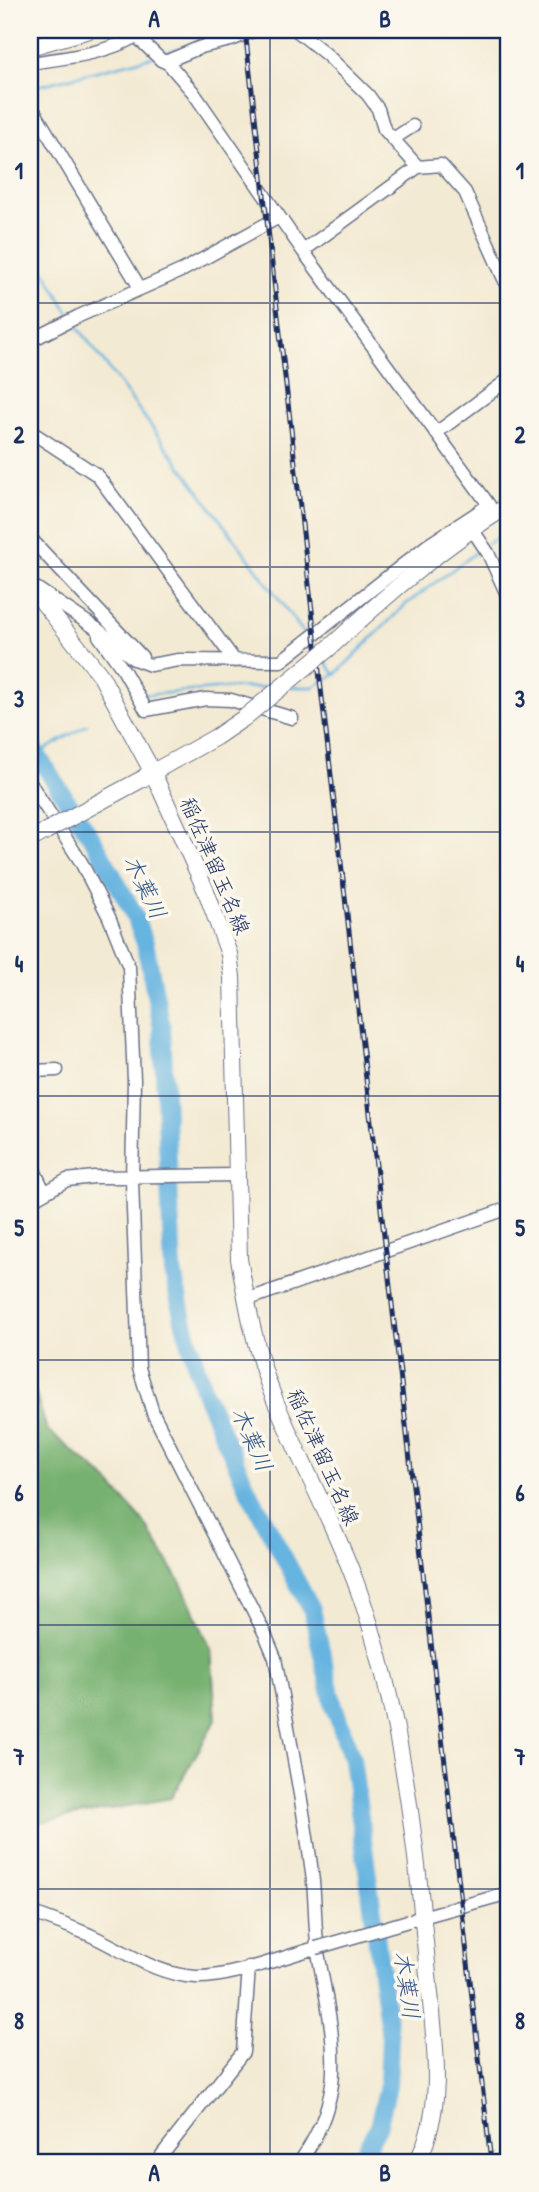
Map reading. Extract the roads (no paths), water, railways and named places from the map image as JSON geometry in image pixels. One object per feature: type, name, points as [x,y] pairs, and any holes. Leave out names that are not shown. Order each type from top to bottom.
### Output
[{"type":"main road","points":[[30,49],[89,30]]},
{"type":"main road","points":[[30,840],[216,737],[244,718],[328,649],[420,567],[509,505]]},
{"type":"main road","name":"稲佐津留玉名線","points":[[30,585],[101,676],[206,891],[229,954],[232,977],[239,1259],[246,1300],[257,1348],[271,1391],[356,1584],[374,1637],[404,1780],[416,1919],[435,2048],[436,2095],[417,2162]]},
{"type":"street","points":[[163,61],[255,30]]},
{"type":"street","points":[[296,30],[368,94],[378,110],[384,129],[418,167]]},
{"type":"street","points":[[30,63],[86,54],[129,41],[140,33],[151,51],[193,92],[303,251],[489,505],[472,530],[428,545],[281,661],[179,660],[150,665],[134,659],[91,625],[30,585]]},
{"type":"street","points":[[30,49],[34,53],[86,54]]},
{"type":"street","points":[[30,104],[141,288]]},
{"type":"street","points":[[393,139],[413,126]]},
{"type":"street","points":[[303,251],[418,167],[441,165],[465,192],[509,290]]},
{"type":"street","points":[[30,341],[183,270],[279,217]]},
{"type":"street","points":[[436,433],[509,379]]},
{"type":"street","points":[[30,439],[36,435],[97,475],[235,661]]},
{"type":"street","points":[[472,530],[488,553],[509,599]]},
{"type":"street","points":[[30,538],[150,665]]},
{"type":"street","points":[[91,625],[124,671],[146,710],[206,699],[231,700],[292,718]]},
{"type":"street","points":[[30,783],[81,862],[109,918],[129,967],[134,1080],[132,1177],[139,1368],[143,1387],[153,1413],[275,1658],[313,1877],[318,1956],[333,2059],[332,2085],[326,2113],[317,2137],[300,2162]]},
{"type":"street","points":[[30,1071],[57,1070]]},
{"type":"street","points":[[32,1166],[44,1191]]},
{"type":"street","points":[[30,1201],[44,1191],[68,1181],[94,1177],[236,1175]]},
{"type":"street","points":[[246,1300],[509,1208]]},
{"type":"street","points":[[30,1912],[92,1936],[145,1964],[196,1977],[219,1975],[249,1967],[509,1893]]},
{"type":"street","points":[[162,2155],[243,2052],[249,1967]]},
{"type":"street","points":[[496,2162],[509,2158]]},
{"type":"waterway","points":[[218,37],[235,32]]},
{"type":"waterway","points":[[161,54],[195,43]]},
{"type":"waterway","points":[[30,88],[152,57]]},
{"type":"waterway","points":[[30,246],[70,315]]},
{"type":"waterway","points":[[75,323],[306,636]]},
{"type":"waterway","points":[[487,544],[509,530]]},
{"type":"waterway","points":[[291,687],[313,687],[335,675],[405,605],[479,550]]},
{"type":"waterway","points":[[325,661],[335,675]]},
{"type":"waterway","points":[[145,695],[271,687]]},
{"type":"waterway","points":[[38,754],[87,725]]},
{"type":"waterway","name":"木葉川","points":[[30,744],[95,843],[132,910],[145,943],[162,1028],[173,1272],[183,1320],[204,1392],[248,1490],[312,1610],[333,1703],[352,1759],[390,2038],[388,2086],[378,2127],[358,2162]]},
{"type":"railway","points":[[245,30],[491,2162]]}]
